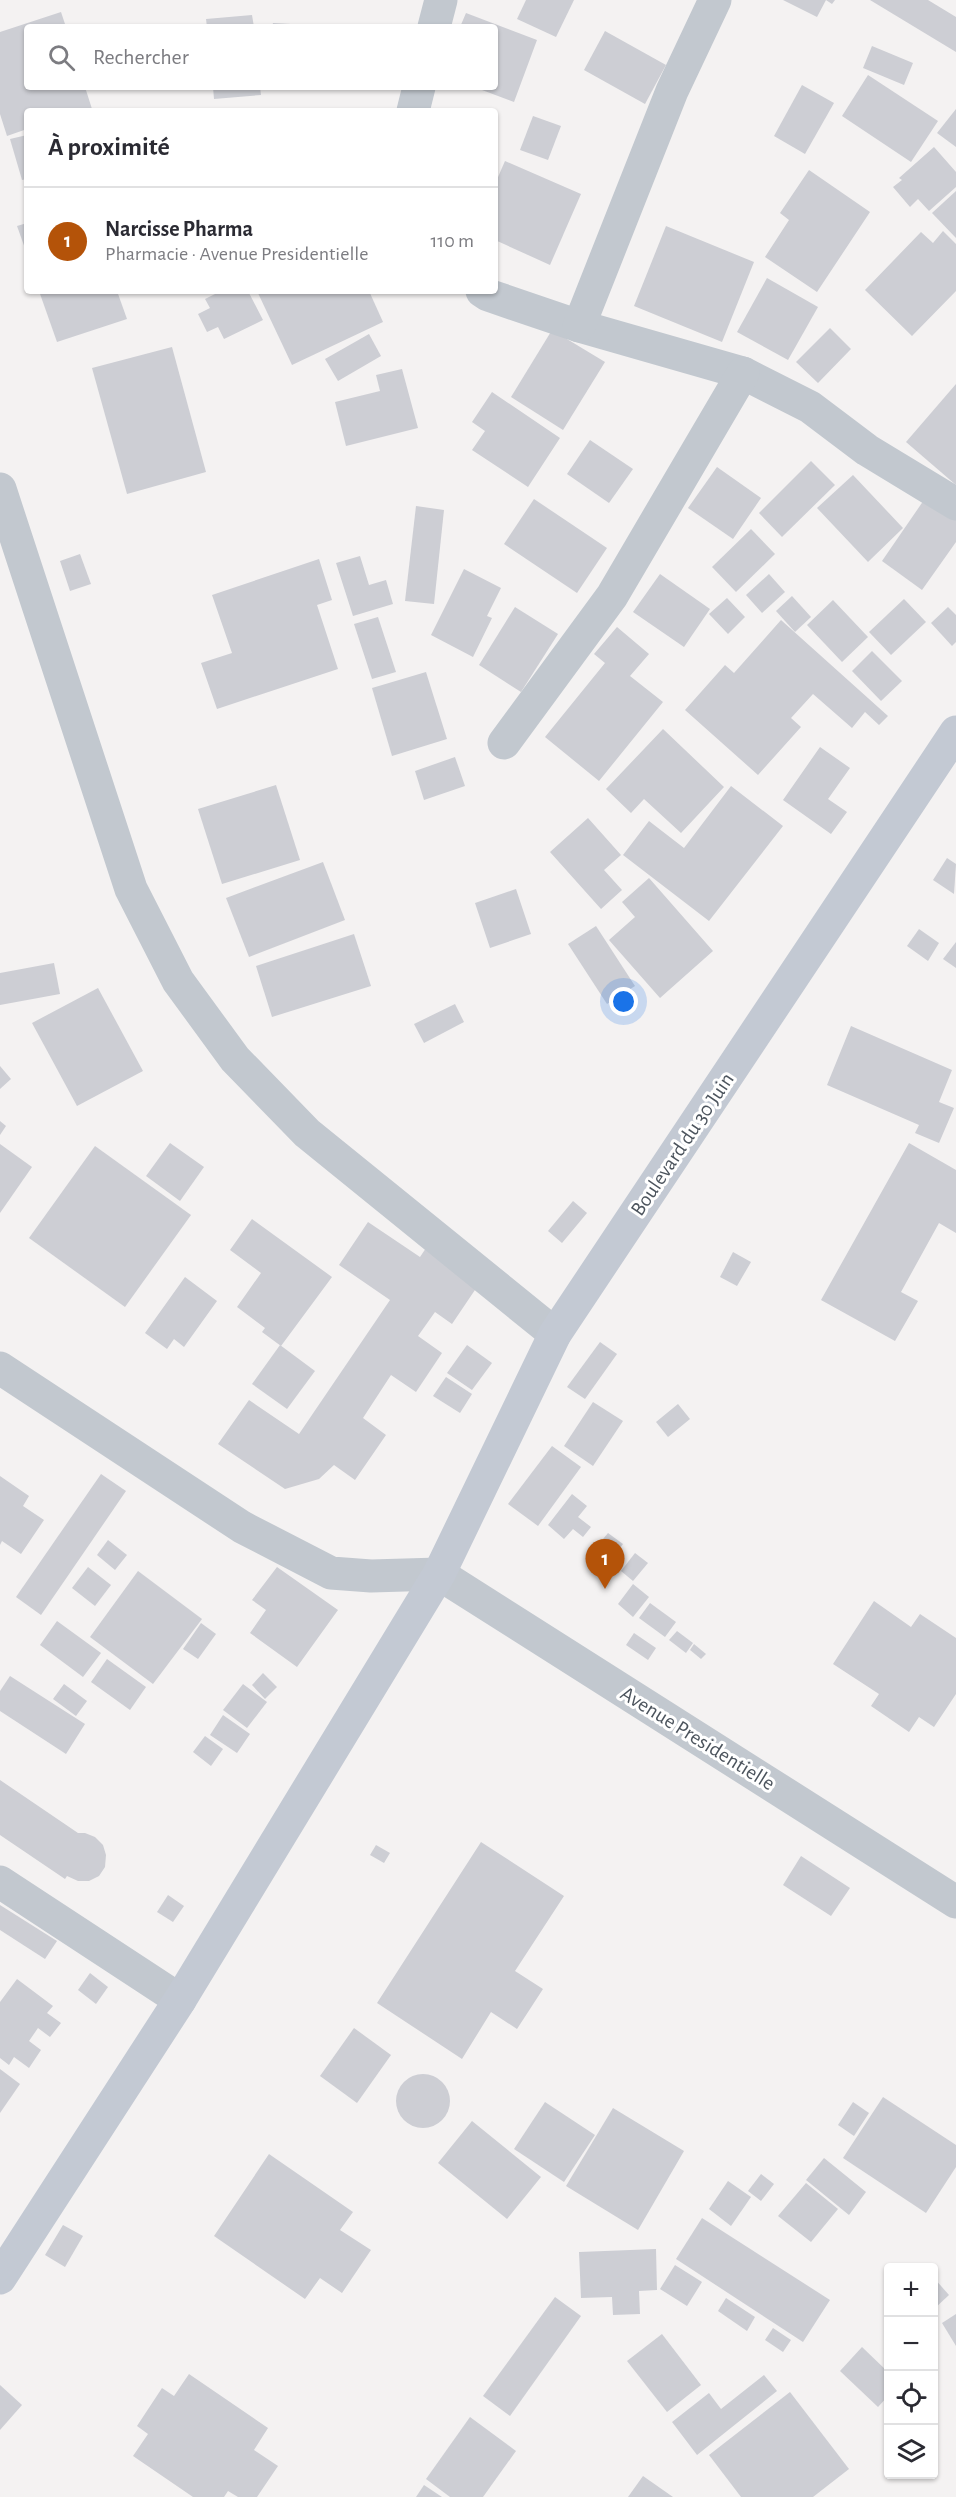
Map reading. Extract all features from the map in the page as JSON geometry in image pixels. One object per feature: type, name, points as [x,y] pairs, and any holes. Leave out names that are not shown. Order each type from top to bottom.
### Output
[{"type":"street","points":[[435,24],[441,0]]},
{"type":"street","points":[[579,326],[672,91],[715,0]]},
{"type":"street","points":[[414,108],[418,90]]},
{"type":"street","points":[[486,294],[579,326],[743,373],[810,407],[867,450],[956,504]]},
{"type":"street","points":[[504,743],[612,596],[743,373]]},
{"type":"street","points":[[0,489],[131,889],[178,981],[235,1059],[307,1133],[555,1334]]},
{"type":"street","name":"Boulevard du 30 Juin","points":[[0,2278],[180,2000],[440,1574],[555,1334],[956,732]]},
{"type":"street","points":[[0,1368],[242,1527],[331,1573],[371,1576],[440,1574]]},
{"type":"street","name":"Avenue Presidentielle","points":[[440,1574],[956,1902]]},
{"type":"street","points":[[0,1882],[180,2000]]},
{"type":"building","points":[[526,0],[574,0],[556,37],[517,19]]},
{"type":"building","points":[[783,0],[826,0],[817,17]]},
{"type":"building","points":[[870,0],[928,0],[956,17],[956,52]]},
{"type":"building","points":[[61,12],[65,24],[24,24]]},
{"type":"building","points":[[466,13],[495,24],[461,24]]},
{"type":"building","points":[[252,15],[254,24],[207,24],[206,19]]},
{"type":"building","points":[[24,24],[24,90],[86,90],[92,108],[24,108],[24,130],[7,136],[0,114],[0,32]]},
{"type":"building","points":[[498,25],[537,40],[514,102],[482,90],[498,90]]},
{"type":"building","points":[[605,31],[666,65],[645,104],[584,70]]},
{"type":"building","points":[[872,46],[913,63],[904,85],[863,68]]},
{"type":"building","points":[[868,75],[938,121],[911,162],[842,116]]},
{"type":"building","points":[[802,85],[834,103],[805,154],[774,136]]},
{"type":"building","points":[[213,90],[260,90],[261,95],[214,99]]},
{"type":"building","points":[[956,109],[956,147],[937,133]]},
{"type":"building","points":[[533,116],[561,126],[548,160],[520,150]]},
{"type":"building","points":[[24,136],[24,180],[22,180],[10,139]]},
{"type":"building","points":[[934,147],[956,172],[956,187],[929,211],[918,199],[910,207],[893,187],[902,180],[899,178]]},
{"type":"building","points":[[505,161],[581,194],[550,265],[498,241],[498,177]]},
{"type":"building","points":[[809,170],[870,212],[817,292],[765,257],[789,220],[780,213]]},
{"type":"building","points":[[956,191],[956,238],[932,213]]},
{"type":"building","points":[[24,224],[24,246],[17,226]]},
{"type":"building","points":[[666,226],[754,262],[722,342],[634,306]]},
{"type":"building","points":[[943,231],[956,244],[956,291],[912,336],[865,290],[921,232],[933,243]]},
{"type":"building","points":[[767,278],[818,307],[788,360],[737,332]]},
{"type":"building","points":[[40,294],[118,294],[127,319],[57,342]]},
{"type":"building","points":[[215,294],[250,294],[263,320],[224,339],[218,327],[207,332],[198,314],[210,308],[205,299]]},
{"type":"building","points":[[258,294],[370,294],[383,322],[292,365]]},
{"type":"building","points":[[830,328],[851,349],[818,383],[796,362]]},
{"type":"building","points":[[552,330],[605,362],[563,430],[511,397]]},
{"type":"building","points":[[369,334],[381,356],[338,381],[325,359]]},
{"type":"building","points":[[172,347],[206,472],[127,494],[92,368]]},
{"type":"building","points":[[402,369],[418,428],[346,446],[335,402],[380,391],[376,375]]},
{"type":"building","points":[[956,384],[956,485],[906,442]]},
{"type":"building","points":[[492,392],[560,438],[528,487],[472,450],[485,431],[472,422]]},
{"type":"building","points":[[590,440],[633,469],[609,503],[567,474]]},
{"type":"building","points":[[811,461],[835,485],[782,537],[759,513]]},
{"type":"building","points":[[717,467],[761,498],[733,539],[688,508]]},
{"type":"building","points":[[853,475],[903,528],[868,562],[817,508]]},
{"type":"building","points":[[926,497],[956,518],[956,542],[922,590],[882,561]]},
{"type":"building","points":[[534,499],[607,548],[577,593],[504,544]]},
{"type":"building","points":[[416,506],[444,510],[434,604],[405,601]]},
{"type":"building","points":[[751,529],[775,554],[736,592],[712,567]]},
{"type":"building","points":[[80,554],[91,584],[70,591],[60,561]]},
{"type":"building","points":[[360,556],[369,585],[386,580],[393,604],[353,616],[336,563]]},
{"type":"building","points":[[319,559],[332,600],[317,605],[338,669],[217,709],[201,663],[232,653],[212,595]]},
{"type":"building","points":[[464,569],[501,588],[487,616],[492,618],[473,657],[431,635]]},
{"type":"building","points":[[660,574],[710,609],[684,647],[633,612]]},
{"type":"building","points":[[769,574],[785,592],[762,613],[746,595]]},
{"type":"building","points":[[792,596],[811,617],[795,632],[776,611]]},
{"type":"building","points":[[727,598],[745,617],[728,634],[709,614]]},
{"type":"building","points":[[904,599],[926,622],[891,655],[869,632]]},
{"type":"building","points":[[833,600],[868,637],[842,662],[807,625]]},
{"type":"building","points":[[515,607],[558,634],[521,692],[479,665]]},
{"type":"building","points":[[948,607],[956,615],[956,642],[952,646],[931,623]]},
{"type":"building","points":[[378,617],[396,672],[372,679],[354,624]]},
{"type":"building","points":[[781,620],[888,716],[879,725],[865,712],[852,728],[813,694],[791,718],[801,727],[758,775],[685,710],[725,665],[734,673]]},
{"type":"building","points":[[617,627],[649,654],[630,676],[663,702],[599,781],[545,737],[605,663],[594,654]]},
{"type":"building","points":[[872,651],[902,681],[881,701],[852,671]]},
{"type":"building","points":[[426,672],[447,739],[392,756],[372,688]]},
{"type":"building","points":[[663,729],[724,787],[681,833],[644,799],[631,813],[606,789]]},
{"type":"building","points":[[820,747],[850,768],[828,799],[847,812],[831,834],[783,800]]},
{"type":"building","points":[[455,757],[465,786],[424,800],[415,771]]},
{"type":"building","points":[[276,785],[300,860],[222,884],[198,809]]},
{"type":"building","points":[[731,786],[783,826],[709,921],[623,855],[649,821],[684,848]]},
{"type":"building","points":[[588,818],[621,855],[604,870],[622,890],[601,909],[550,852]]},
{"type":"building","points":[[947,858],[956,864],[954,894],[933,880]]},
{"type":"building","points":[[323,862],[345,920],[249,957],[226,898]]},
{"type":"building","points":[[649,878],[713,951],[660,998],[609,940],[635,917],[622,902]]},
{"type":"building","points":[[516,889],[531,934],[490,948],[475,903]]},
{"type":"building","points":[[596,926],[635,986],[607,1004],[568,944]]},
{"type":"building","points":[[919,929],[939,943],[928,961],[907,946]]},
{"type":"building","points":[[354,934],[371,986],[272,1017],[256,966]]},
{"type":"building","points":[[956,942],[956,968],[943,959]]},
{"type":"building","points":[[54,963],[60,994],[0,1005],[0,973]]},
{"type":"building","points":[[98,988],[143,1071],[77,1106],[32,1023]]},
{"type":"building","points":[[455,1004],[464,1022],[424,1043],[414,1024]]},
{"type":"building","points":[[851,1026],[952,1070],[939,1102],[954,1108],[939,1143],[915,1133],[919,1125],[827,1085]]},
{"type":"building","points":[[0,1066],[11,1079],[0,1089]]},
{"type":"building","points":[[0,1121],[6,1126],[0,1135]]},
{"type":"building","points":[[170,1143],[204,1167],[180,1201],[146,1176]]},
{"type":"building","points":[[909,1143],[956,1170],[956,1233],[939,1223],[901,1292],[918,1301],[895,1341],[821,1300]]},
{"type":"building","points":[[0,1144],[32,1167],[0,1213]]},
{"type":"building","points":[[95,1146],[191,1215],[125,1307],[29,1238]]},
{"type":"building","points":[[573,1201],[587,1213],[562,1243],[548,1231]]},
{"type":"building","points":[[252,1219],[332,1277],[281,1346],[262,1332],[265,1328],[237,1307],[261,1273],[230,1250]]},
{"type":"building","points":[[368,1222],[420,1257],[426,1248],[479,1284],[452,1324],[435,1312],[418,1336],[442,1353],[416,1392],[391,1375],[363,1418],[386,1435],[355,1480],[334,1465],[319,1479],[285,1489],[218,1444],[249,1400],[299,1434],[390,1300],[339,1265]]},
{"type":"building","points":[[733,1252],[751,1262],[737,1286],[720,1277]]},
{"type":"building","points":[[185,1277],[217,1301],[184,1347],[174,1339],[167,1349],[145,1333]]},
{"type":"building","points":[[600,1342],[617,1354],[585,1399],[567,1387]]},
{"type":"building","points":[[280,1345],[315,1371],[287,1409],[252,1384]]},
{"type":"building","points":[[467,1345],[492,1363],[472,1390],[447,1373]]},
{"type":"building","points":[[446,1377],[472,1394],[460,1413],[433,1396]]},
{"type":"building","points":[[593,1402],[623,1421],[593,1466],[564,1446]]},
{"type":"building","points":[[678,1404],[690,1419],[668,1437],[656,1422]]},
{"type":"building","points":[[552,1446],[581,1467],[538,1526],[508,1504]]},
{"type":"building","points":[[101,1474],[126,1491],[41,1615],[16,1597]]},
{"type":"building","points":[[0,1476],[29,1496],[23,1506],[44,1520],[21,1554],[2,1541],[0,1545]]},
{"type":"building","points":[[572,1494],[587,1506],[578,1517],[591,1527],[583,1537],[573,1529],[564,1539],[548,1525]]},
{"type":"building","points":[[608,1533],[623,1544],[609,1562],[594,1550]]},
{"type":"building","points":[[108,1540],[127,1555],[115,1570],[97,1555]]},
{"type":"building","points":[[635,1553],[648,1563],[633,1581],[621,1571]]},
{"type":"building","points":[[88,1567],[111,1585],[95,1606],[72,1588]]},
{"type":"building","points":[[277,1567],[338,1610],[297,1667],[250,1633],[266,1610],[252,1600]]},
{"type":"building","points":[[138,1571],[202,1619],[153,1684],[90,1637]]},
{"type":"building","points":[[633,1584],[649,1597],[633,1617],[618,1604]]},
{"type":"building","points":[[874,1601],[911,1627],[920,1614],[956,1638],[956,1694],[934,1727],[919,1717],[909,1732],[871,1706],[879,1694],[833,1664]]},
{"type":"building","points":[[650,1603],[676,1622],[665,1637],[639,1618]]},
{"type":"building","points":[[57,1621],[101,1653],[83,1677],[40,1645]]},
{"type":"building","points":[[201,1623],[216,1634],[198,1659],[183,1649]]},
{"type":"building","points":[[677,1631],[693,1643],[686,1653],[669,1640]]},
{"type":"building","points":[[634,1633],[656,1648],[648,1660],[626,1645]]},
{"type":"building","points":[[694,1644],[706,1654],[701,1659],[690,1650]]},
{"type":"building","points":[[107,1659],[146,1687],[130,1710],[91,1682]]},
{"type":"building","points":[[263,1673],[277,1687],[265,1699],[252,1685]]},
{"type":"building","points":[[10,1676],[85,1724],[66,1754],[0,1711],[0,1691]]},
{"type":"building","points":[[64,1684],[87,1701],[76,1716],[53,1699]]},
{"type":"building","points":[[243,1684],[267,1702],[247,1728],[223,1710]]},
{"type":"building","points":[[223,1715],[250,1734],[237,1753],[210,1735]]},
{"type":"building","points":[[205,1736],[223,1749],[211,1766],[193,1752]]},
{"type":"building","points":[[0,1780],[78,1833],[95,1837],[103,1845],[106,1855],[105,1867],[99,1876],[89,1881],[78,1881],[67,1876],[65,1879],[0,1835]]},
{"type":"building","points":[[481,1842],[564,1896],[515,1971],[543,1989],[517,2029],[491,2012],[462,2059],[377,2003]]},
{"type":"building","points":[[376,1845],[390,1853],[384,1863],[370,1855]]},
{"type":"building","points":[[801,1856],[850,1888],[831,1916],[783,1885]]},
{"type":"building","points":[[168,1895],[184,1906],[173,1922],[157,1912]]},
{"type":"building","points":[[0,1905],[57,1941],[45,1959],[0,1930]]},
{"type":"building","points":[[90,1973],[108,1987],[96,2004],[78,1990]]},
{"type":"building","points":[[17,1979],[53,2006],[47,2013],[61,2023],[50,2037],[38,2028],[29,2041],[41,2050],[29,2068],[14,2057],[9,2065],[0,2058],[0,2002]]},
{"type":"building","points":[[354,2028],[391,2055],[357,2103],[320,2076]]},
{"type":"building","points":[[0,2069],[20,2084],[0,2113]]},
{"type":"building","points":[[418,2074],[428,2074],[438,2078],[446,2086],[450,2101],[446,2116],[438,2124],[428,2128],[418,2128],[408,2124],[400,2116],[396,2106],[396,2096],[400,2086],[408,2078]]},
{"type":"building","points":[[883,2097],[956,2145],[956,2167],[926,2213],[843,2158]]},
{"type":"building","points":[[545,2102],[595,2135],[564,2182],[514,2149]]},
{"type":"building","points":[[853,2102],[869,2113],[854,2136],[838,2125]]},
{"type":"building","points":[[613,2108],[684,2151],[638,2230],[566,2186]]},
{"type":"building","points":[[472,2121],[541,2177],[507,2219],[438,2163]]},
{"type":"building","points":[[269,2154],[353,2212],[340,2230],[371,2250],[342,2293],[320,2278],[305,2299],[214,2236]]},
{"type":"building","points":[[824,2158],[866,2192],[849,2215],[806,2180]]},
{"type":"building","points":[[761,2174],[774,2184],[761,2201],[748,2191]]},
{"type":"building","points":[[728,2181],[751,2197],[731,2226],[709,2209]]},
{"type":"building","points":[[806,2183],[838,2209],[811,2242],[778,2216]]},
{"type":"building","points":[[702,2218],[830,2300],[803,2342],[676,2259]]},
{"type":"building","points":[[63,2225],[83,2236],[65,2267],[45,2255]]},
{"type":"building","points":[[656,2249],[657,2290],[639,2291],[640,2314],[613,2315],[612,2297],[581,2298],[579,2252]]},
{"type":"building","points":[[675,2265],[702,2282],[687,2306],[660,2289]]},
{"type":"building","points":[[938,2283],[949,2295],[938,2305]]},
{"type":"building","points":[[555,2297],[581,2316],[510,2416],[483,2396]]},
{"type":"building","points":[[726,2298],[755,2317],[747,2331],[718,2311]]},
{"type":"building","points":[[956,2314],[956,2346],[942,2323]]},
{"type":"building","points":[[773,2328],[791,2340],[783,2352],[765,2340]]},
{"type":"building","points":[[662,2334],[701,2385],[667,2412],[627,2361]]},
{"type":"building","points":[[862,2347],[884,2368],[884,2400],[878,2407],[840,2371]]},
{"type":"building","points":[[189,2374],[268,2428],[254,2450],[278,2466],[257,2497],[238,2497],[228,2491],[224,2497],[193,2497],[133,2456],[148,2434],[137,2426],[162,2388],[174,2396]]},
{"type":"building","points":[[764,2375],[777,2391],[697,2455],[672,2422],[709,2393],[721,2409]]},
{"type":"building","points":[[0,2385],[22,2405],[0,2430]]},
{"type":"building","points":[[790,2392],[849,2469],[813,2497],[741,2497],[709,2455]]},
{"type":"building","points":[[470,2417],[516,2451],[483,2497],[450,2497],[426,2479]]},
{"type":"building","points":[[643,2476],[673,2497],[628,2497]]},
{"type":"building","points":[[424,2485],[442,2497],[416,2497]]},
{"type":"place","name":"Narcisse Pharma","points":[[605,1589]]}]
